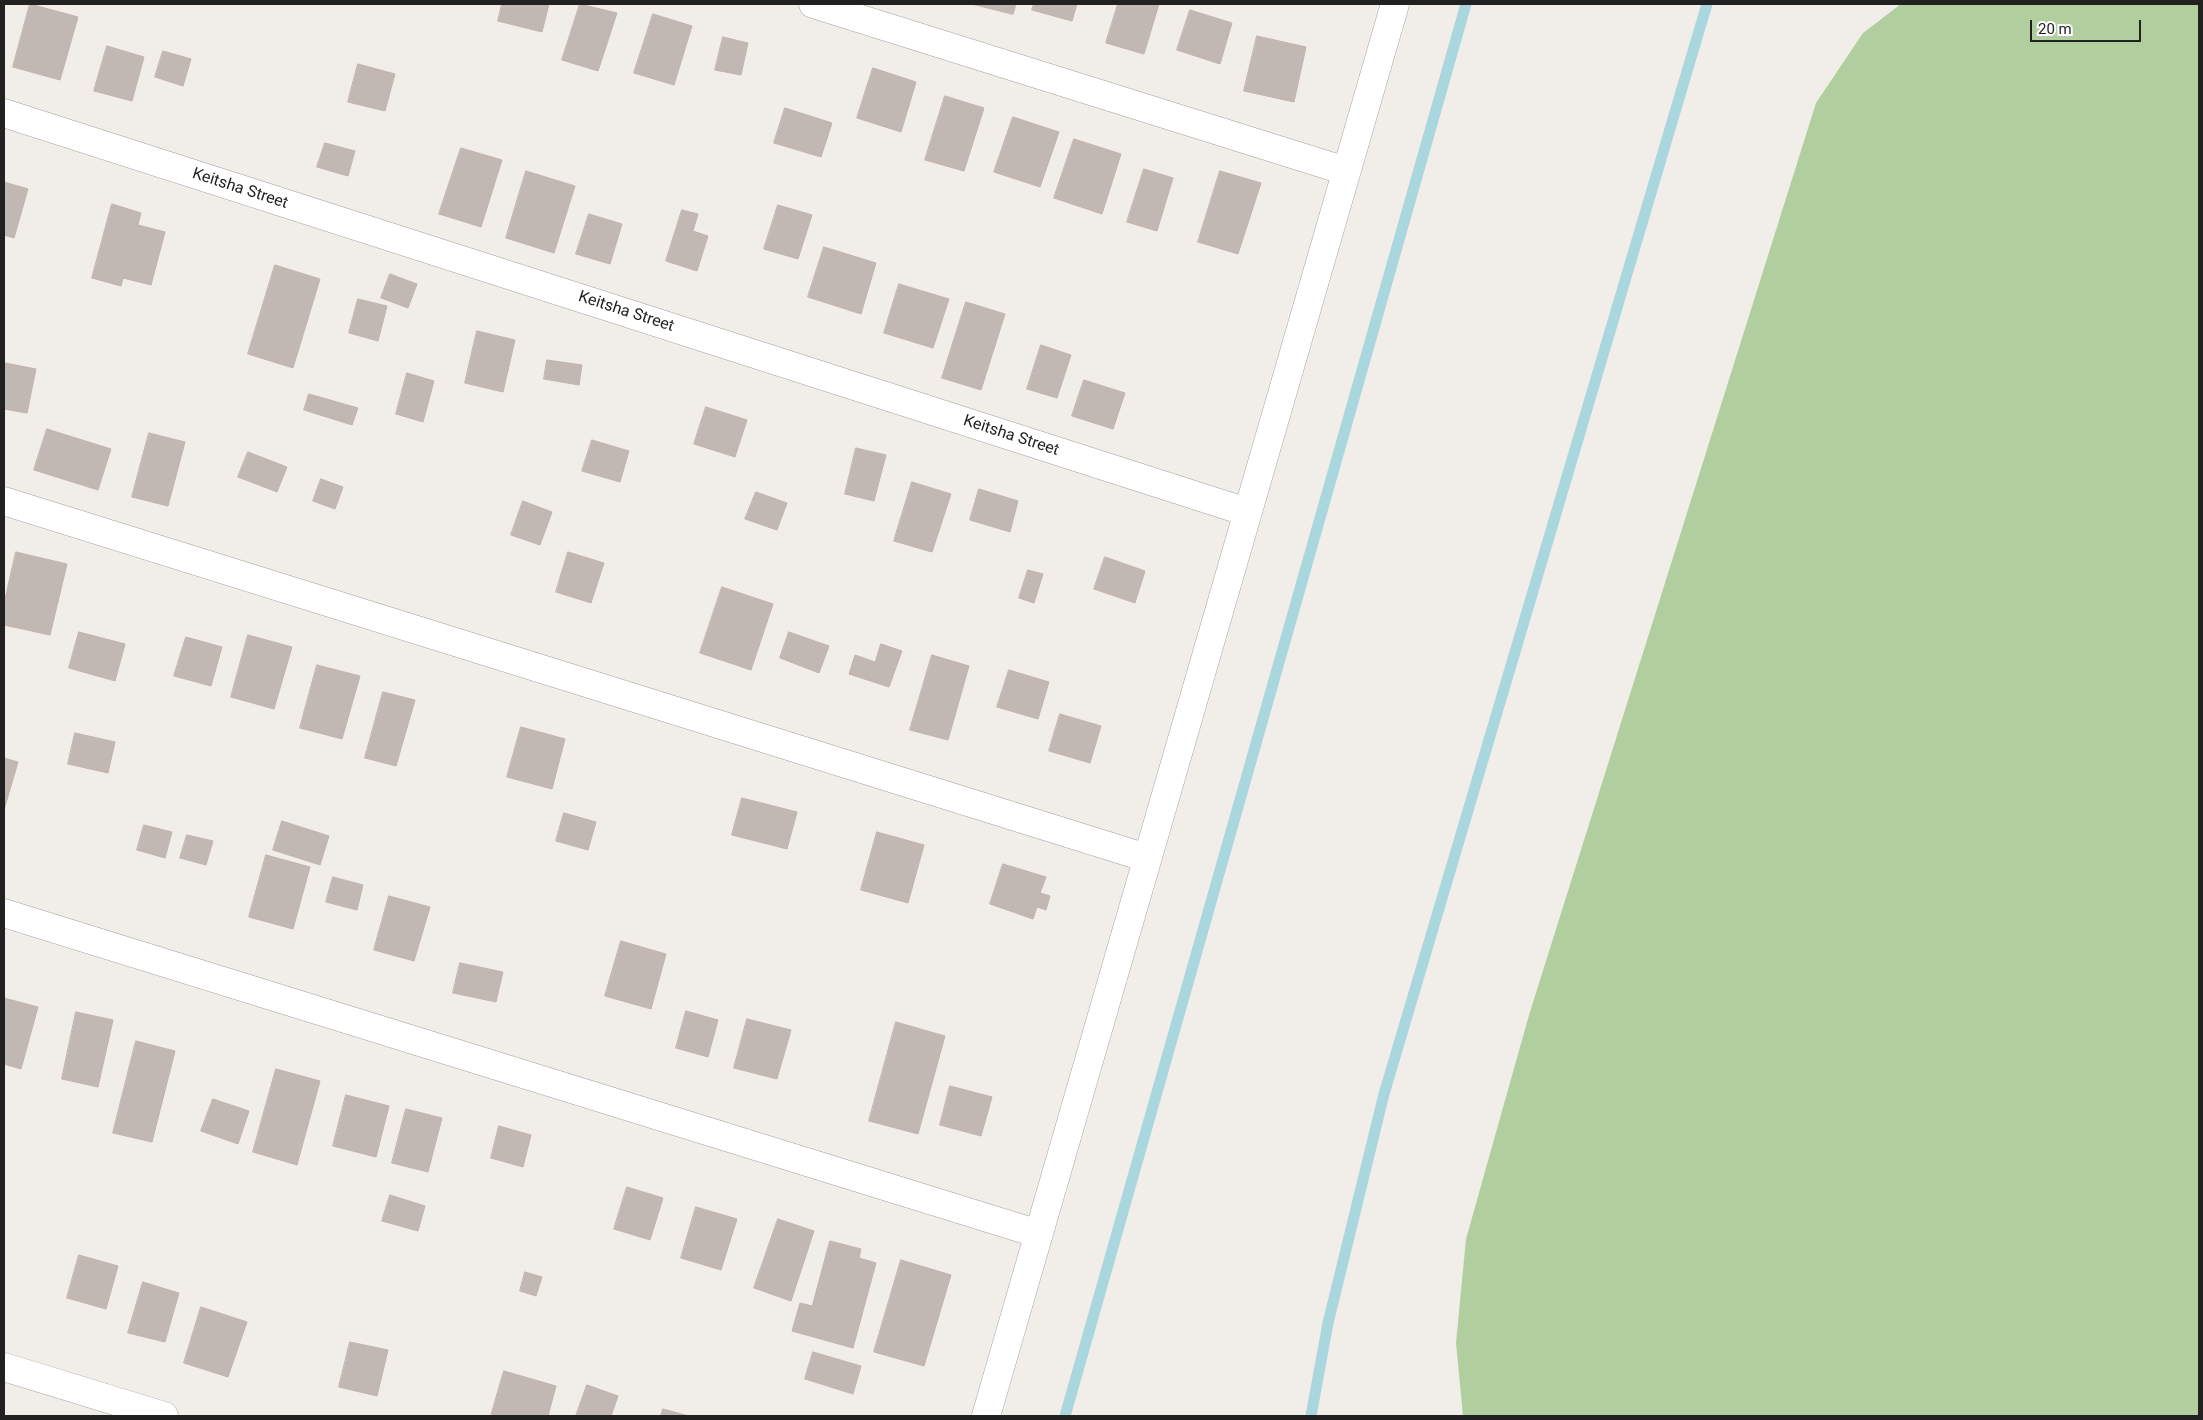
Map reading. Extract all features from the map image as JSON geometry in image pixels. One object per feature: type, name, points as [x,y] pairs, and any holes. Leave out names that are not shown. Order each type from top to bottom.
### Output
[{"type":"street","points":[[813,4],[1346,171]]},
{"type":"street","points":[[986,1416],[1394,4]]},
{"type":"street","name":"Keitsha Street","points":[[4,113],[1247,512]]},
{"type":"street","points":[[4,501],[1148,858]]},
{"type":"street","points":[[4,913],[1039,1234]]},
{"type":"street","points":[[4,1367],[164,1416]]},
{"type":"green space","points":[[1901,4],[2199,4],[2199,1416],[1463,1416],[1456,1343],[1466,1239],[1529,1015],[1816,103],[1863,33]]},
{"type":"building","points":[[30,4],[78,17],[60,80],[13,67]]},
{"type":"building","points":[[502,4],[549,4],[542,32],[498,21]]},
{"type":"building","points":[[580,4],[617,13],[598,71],[562,60]]},
{"type":"building","points":[[972,4],[1016,4],[1013,14]]},
{"type":"building","points":[[1034,4],[1077,4],[1072,21],[1032,10]]},
{"type":"building","points":[[1118,4],[1159,4],[1144,54],[1106,43]]},
{"type":"building","points":[[1190,10],[1232,23],[1220,64],[1177,50]]},
{"type":"building","points":[[653,14],[692,26],[674,85],[634,73]]},
{"type":"building","points":[[1257,36],[1306,47],[1294,102],[1244,91]]},
{"type":"building","points":[[723,37],[748,43],[741,75],[715,70]]},
{"type":"building","points":[[107,46],[144,57],[132,101],[94,91]]},
{"type":"building","points":[[163,51],[191,59],[183,86],[155,77]]},
{"type":"building","points":[[358,64],[395,74],[385,111],[348,102]]},
{"type":"building","points":[[873,68],[916,82],[901,132],[857,118]]},
{"type":"building","points":[[945,96],[984,108],[964,171],[925,160]]},
{"type":"building","points":[[785,108],[832,123],[821,157],[774,143]]},
{"type":"building","points":[[1013,117],[1059,132],[1040,187],[994,172]]},
{"type":"building","points":[[1074,139],[1121,154],[1102,214],[1054,198]]},
{"type":"building","points":[[325,143],[355,151],[348,176],[317,167]]},
{"type":"building","points":[[461,148],[502,160],[481,227],[439,214]]},
{"type":"building","points":[[1144,169],[1173,178],[1157,231],[1127,222]]},
{"type":"building","points":[[526,171],[575,186],[554,253],[506,238]]},
{"type":"building","points":[[1220,171],[1261,183],[1238,254],[1198,242]]},
{"type":"building","points":[[4,182],[28,189],[14,238],[4,235]]},
{"type":"building","points":[[112,204],[141,213],[138,225],[165,232],[151,285],[123,278],[121,286],[92,278]]},
{"type":"building","points":[[778,205],[812,215],[798,259],[764,249]]},
{"type":"building","points":[[682,210],[698,214],[693,231],[708,236],[697,271],[666,261]]},
{"type":"building","points":[[589,214],[622,224],[610,264],[576,254]]},
{"type":"building","points":[[824,247],[876,263],[861,314],[808,297]]},
{"type":"building","points":[[275,265],[320,279],[293,368],[248,354]]},
{"type":"building","points":[[390,274],[417,284],[408,308],[381,298]]},
{"type":"building","points":[[899,284],[949,299],[933,348],[884,333]]},
{"type":"building","points":[[358,299],[387,306],[378,341],[349,333]]},
{"type":"building","points":[[966,302],[1005,314],[981,390],[942,378]]},
{"type":"building","points":[[477,331],[515,340],[503,392],[465,383]]},
{"type":"building","points":[[1041,345],[1071,355],[1057,398],[1027,389]]},
{"type":"building","points":[[547,360],[582,365],[579,385],[544,379]]},
{"type":"building","points":[[5,363],[36,369],[27,413],[4,409]]},
{"type":"building","points":[[407,373],[434,381],[423,422],[396,414]]},
{"type":"building","points":[[1084,380],[1125,393],[1113,429],[1072,416]]},
{"type":"building","points":[[309,394],[358,408],[352,425],[304,410]]},
{"type":"building","points":[[706,407],[747,420],[735,457],[694,444]]},
{"type":"building","points":[[47,429],[111,449],[98,490],[34,470]]},
{"type":"building","points":[[149,433],[185,442],[168,506],[132,497]]},
{"type":"building","points":[[592,440],[629,451],[620,482],[582,471]]},
{"type":"building","points":[[856,448],[886,455],[874,501],[845,494]]},
{"type":"building","points":[[248,452],[287,467],[277,492],[238,477]]},
{"type":"building","points":[[321,479],[343,487],[335,509],[313,501]]},
{"type":"building","points":[[912,482],[951,494],[932,552],[894,541]]},
{"type":"building","points":[[979,489],[1018,501],[1010,532],[970,520]]},
{"type":"building","points":[[756,492],[787,503],[777,530],[745,519]]},
{"type":"building","points":[[523,501],[552,512],[540,545],[511,535]]},
{"type":"building","points":[[16,552],[67,564],[50,635],[4,625],[4,604]]},
{"type":"building","points":[[568,552],[604,563],[591,603],[556,592]]},
{"type":"building","points":[[1105,557],[1145,571],[1135,603],[1094,589]]},
{"type":"building","points":[[1028,570],[1043,574],[1034,603],[1019,598]]},
{"type":"building","points":[[722,587],[773,604],[751,670],[700,653]]},
{"type":"building","points":[[79,632],[125,644],[115,681],[69,668]]},
{"type":"building","points":[[789,632],[829,646],[819,673],[780,658]]},
{"type":"building","points":[[248,635],[292,647],[274,709],[231,697]]},
{"type":"building","points":[[186,637],[222,647],[211,686],[174,676]]},
{"type":"building","points":[[881,644],[902,651],[889,687],[849,674],[855,655],[875,662]]},
{"type":"building","points":[[932,655],[969,666],[948,740],[910,730]]},
{"type":"building","points":[[317,665],[360,676],[342,739],[300,728]]},
{"type":"building","points":[[1009,670],[1049,682],[1038,719],[997,707]]},
{"type":"building","points":[[383,692],[415,700],[396,766],[365,758]]},
{"type":"building","points":[[1060,714],[1101,726],[1090,763],[1049,751]]},
{"type":"building","points":[[521,727],[565,739],[552,789],[507,777]]},
{"type":"building","points":[[75,733],[115,742],[108,773],[68,764]]},
{"type":"building","points":[[4,758],[18,762],[4,810]]},
{"type":"building","points":[[742,798],[797,812],[787,849],[732,835]]},
{"type":"building","points":[[564,813],[596,822],[588,850],[556,841]]},
{"type":"building","points":[[282,821],[329,836],[320,865],[273,850]]},
{"type":"building","points":[[144,825],[172,832],[165,858],[137,850]]},
{"type":"building","points":[[877,832],[924,845],[908,903],[861,890]]},
{"type":"building","points":[[187,835],[213,841],[206,865],[180,858]]},
{"type":"building","points":[[266,855],[310,867],[293,929],[249,917]]},
{"type":"building","points":[[1003,864],[1046,877],[1040,893],[1050,896],[1046,910],[1037,907],[1033,919],[990,904]]},
{"type":"building","points":[[333,877],[363,885],[357,910],[326,902]]},
{"type":"building","points":[[389,896],[430,907],[414,961],[374,950]]},
{"type":"building","points":[[621,941],[666,954],[651,1009],[605,996]]},
{"type":"building","points":[[460,963],[503,972],[496,1002],[453,993]]},
{"type":"building","points":[[4,998],[38,1007],[21,1069],[4,1064]]},
{"type":"building","points":[[686,1011],[718,1020],[708,1057],[676,1048]]},
{"type":"building","points":[[76,1012],[113,1020],[98,1087],[62,1079]]},
{"type":"building","points":[[747,1019],[791,1030],[777,1079],[734,1068]]},
{"type":"building","points":[[896,1022],[945,1036],[918,1134],[869,1121]]},
{"type":"building","points":[[136,1041],[175,1051],[152,1142],[113,1133]]},
{"type":"building","points":[[276,1069],[320,1081],[297,1165],[253,1152]]},
{"type":"building","points":[[950,1086],[992,1097],[981,1136],[940,1125]]},
{"type":"building","points":[[346,1095],[389,1106],[376,1157],[333,1146]]},
{"type":"building","points":[[213,1099],[249,1111],[238,1144],[201,1131]]},
{"type":"building","points":[[406,1109],[442,1118],[428,1172],[392,1163]]},
{"type":"building","points":[[499,1126],[531,1135],[523,1167],[491,1158]]},
{"type":"building","points":[[627,1187],[663,1198],[650,1240],[614,1229]]},
{"type":"building","points":[[390,1195],[425,1206],[418,1231],[382,1221]]},
{"type":"building","points":[[696,1207],[737,1219],[721,1270],[681,1258]]},
{"type":"building","points":[[778,1219],[814,1231],[791,1301],[754,1288]]},
{"type":"building","points":[[830,1241],[861,1249],[859,1258],[876,1263],[853,1348],[792,1331],[800,1303],[812,1306]]},
{"type":"building","points":[[79,1255],[118,1266],[106,1309],[67,1298]]},
{"type":"building","points":[[901,1260],[951,1275],[924,1366],[874,1352]]},
{"type":"building","points":[[525,1272],[542,1277],[536,1296],[520,1291]]},
{"type":"building","points":[[143,1282],[179,1293],[165,1342],[128,1333]]},
{"type":"building","points":[[201,1307],[247,1322],[228,1377],[184,1363]]},
{"type":"building","points":[[350,1342],[388,1350],[377,1396],[339,1387]]},
{"type":"building","points":[[813,1352],[861,1366],[853,1394],[805,1379]]},
{"type":"building","points":[[504,1371],[556,1386],[548,1416],[491,1416]]},
{"type":"building","points":[[587,1385],[618,1396],[611,1416],[576,1416]]},
{"type":"building","points":[[663,1409],[689,1416],[661,1416]]},
{"type":"waterway","points":[[1065,1416],[1466,4]]},
{"type":"waterway","points":[[1311,1416],[1328,1323],[1384,1094],[1707,4]]}]
